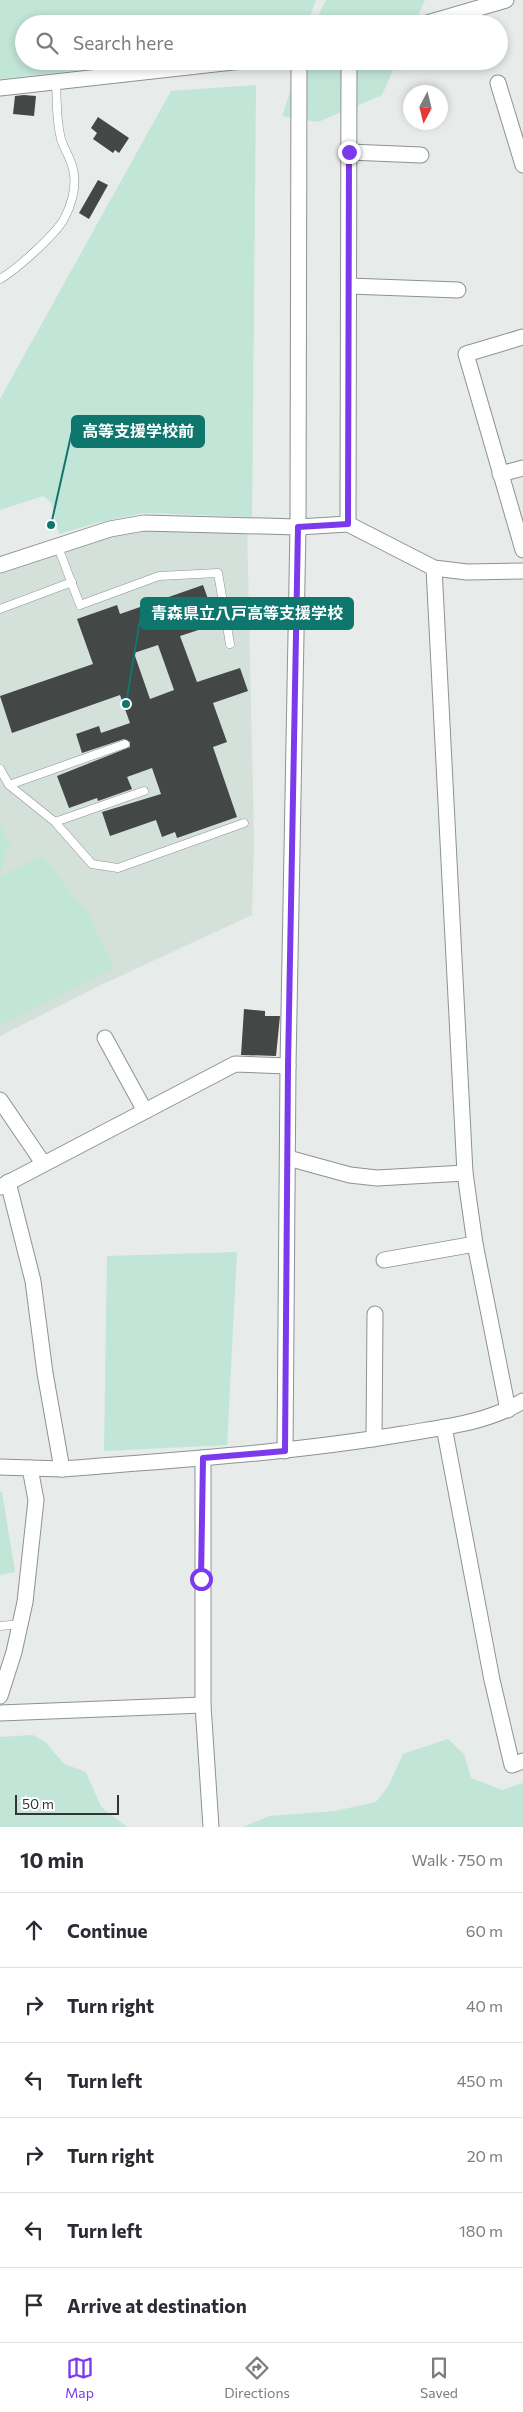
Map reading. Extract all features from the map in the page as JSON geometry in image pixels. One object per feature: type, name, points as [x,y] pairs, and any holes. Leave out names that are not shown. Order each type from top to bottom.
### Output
[{"type":"street","points":[[455,15],[506,0]]},
{"type":"street","points":[[0,88],[162,70]]},
{"type":"street","points":[[285,1451],[288,1066],[298,527],[300,70]]},
{"type":"street","points":[[348,524],[349,70]]},
{"type":"street","points":[[498,83],[523,165]]},
{"type":"street","points":[[349,152],[420,155]]},
{"type":"street","points":[[349,286],[458,290]]},
{"type":"street","points":[[523,337],[466,354],[523,550]]},
{"type":"street","points":[[500,474],[523,468]]},
{"type":"street","points":[[0,565],[110,529],[144,523],[298,527],[348,524],[434,568],[466,572],[523,571]]},
{"type":"street","points":[[434,568],[465,1173],[475,1244],[508,1410]]},
{"type":"street","points":[[105,1038],[145,1111]]},
{"type":"street","points":[[62,1469],[45,1372],[33,1282],[4,1184],[234,1064],[288,1066]]},
{"type":"street","points":[[0,1100],[43,1163]]},
{"type":"street","points":[[288,1158],[350,1175],[377,1178],[465,1173]]},
{"type":"street","points":[[384,1260],[475,1244]]},
{"type":"street","points":[[374,1439],[375,1314]]},
{"type":"street","points":[[0,1468],[62,1469],[285,1451],[444,1427],[486,1418],[508,1410],[523,1401]]},
{"type":"street","points":[[444,1427],[492,1680],[512,1765],[523,1761]]},
{"type":"street","points":[[203,1458],[203,1705],[211,1827]]},
{"type":"street","points":[[0,1696],[14,1652],[25,1602],[36,1510],[30,1468]]},
{"type":"street","points":[[0,1713],[203,1705]]},
{"type":"lane","points":[[0,279],[45,240],[64,220],[72,197],[74,174],[70,158],[62,141],[57,120],[56,82]]},
{"type":"lane","points":[[58,546],[80,605],[159,576],[218,573],[230,644]]},
{"type":"lane","points":[[0,609],[72,582]]},
{"type":"lane","points":[[9,785],[124,744]]},
{"type":"lane","points":[[0,769],[9,785],[55,822],[92,864],[118,868],[244,823]]},
{"type":"lane","points":[[55,822],[144,790]]},
{"type":"lane","points":[[0,1626],[20,1624]]},
{"type":"shaded area","points":[[247,525],[254,839],[252,915],[101,985],[0,1036],[0,568],[110,529]]},
{"type":"green space","points":[[0,0],[316,0],[310,15],[15,15],[15,70],[80,70],[0,79]]},
{"type":"green space","points":[[326,0],[425,0],[418,15],[318,15]]},
{"type":"green space","points":[[298,70],[393,70],[382,95],[318,122],[282,116]]},
{"type":"green space","points":[[256,85],[252,517],[144,513],[100,522],[59,534],[51,502],[43,496],[0,510],[0,399],[171,91]]},
{"type":"green space","points":[[0,824],[10,843],[0,872]]},
{"type":"green space","points":[[42,856],[89,915],[114,968],[0,1025],[0,877]]},
{"type":"green space","points":[[237,1252],[227,1445],[104,1451],[107,1256]]},
{"type":"green space","points":[[0,1492],[2,1492],[15,1572],[0,1575]]},
{"type":"green space","points":[[33,1735],[45,1742],[64,1764],[86,1772],[101,1807],[127,1827],[0,1827],[0,1737]]},
{"type":"green space","points":[[448,1739],[464,1754],[471,1778],[502,1790],[523,1783],[523,1827],[243,1827],[269,1816],[335,1811],[376,1802],[388,1787],[403,1754]]},
{"type":"building","points":[[15,96],[36,96],[34,116],[13,114]]},
{"type":"building","points":[[98,117],[129,138],[119,153],[115,150],[113,153],[93,139],[97,133],[91,128]]},
{"type":"building","points":[[98,180],[108,185],[89,219],[79,213]]},
{"type":"building","points":[[203,585],[217,624],[180,636],[197,682],[240,668],[248,691],[213,703],[227,742],[213,747],[237,817],[177,838],[175,832],[162,837],[156,820],[110,836],[102,812],[161,794],[152,768],[127,777],[132,789],[98,801],[97,798],[69,808],[57,776],[130,747],[130,742],[124,739],[82,753],[76,734],[99,726],[101,733],[130,723],[120,695],[12,733],[0,696],[93,664],[77,619],[117,605],[120,614]],"holes":[[[158,645],[174,690],[150,699],[134,653]]]},
{"type":"building","points":[[244,1009],[265,1011],[265,1016],[280,1016],[276,1056],[241,1055]]},
{"type":"place","name":"高等支援学校前","points":[[51,525]]},
{"type":"place","name":"青森県立八戸高等支援学校","points":[[126,704]]},
{"type":"route","points":[[201,1579],[203,1458],[285,1451],[288,1066],[298,527],[348,524],[349,152]]}]
